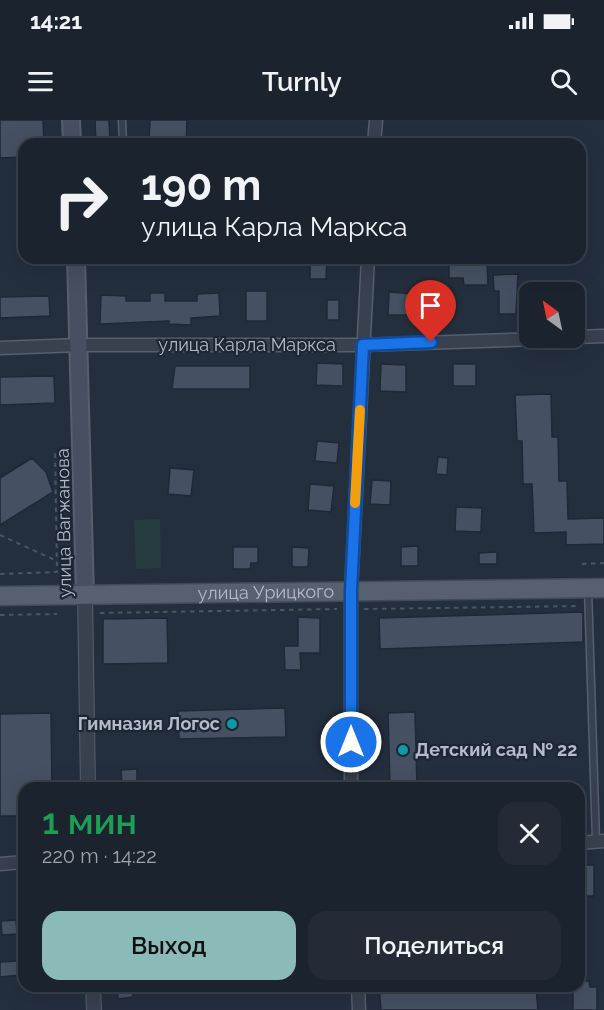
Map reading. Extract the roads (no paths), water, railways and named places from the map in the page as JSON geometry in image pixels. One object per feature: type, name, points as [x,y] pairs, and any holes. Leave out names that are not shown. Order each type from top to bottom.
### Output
[{"type":"main road","points":[[71,120],[72,138]]},
{"type":"main road","name":"улица Вагжанова","points":[[76,264],[85,595]]},
{"type":"main road","name":"улица Урицкого","points":[[0,596],[596,588]]},
{"type":"street","points":[[374,138],[375,120]]},
{"type":"street","points":[[351,782],[351,591],[368,264]]},
{"type":"street","points":[[585,337],[604,336]]},
{"type":"street","name":"улица Карла Маркса","points":[[0,348],[79,345],[363,345],[519,340]]},
{"type":"street","name":"улица Вагжанова","points":[[85,595],[88,782]]},
{"type":"street","points":[[585,842],[600,841]]},
{"type":"street","points":[[0,864],[18,862]]},
{"type":"street","points":[[93,992],[93,1010]]},
{"type":"street","points":[[358,992],[359,1010]]},
{"type":"lane","points":[[122,120],[123,138]]},
{"type":"lane","points":[[596,588],[600,841]]},
{"type":"place","name":"Гимназия Логос","points":[[232,724]]},
{"type":"place","name":"Детский сад № 22","points":[[403,750]]}]
